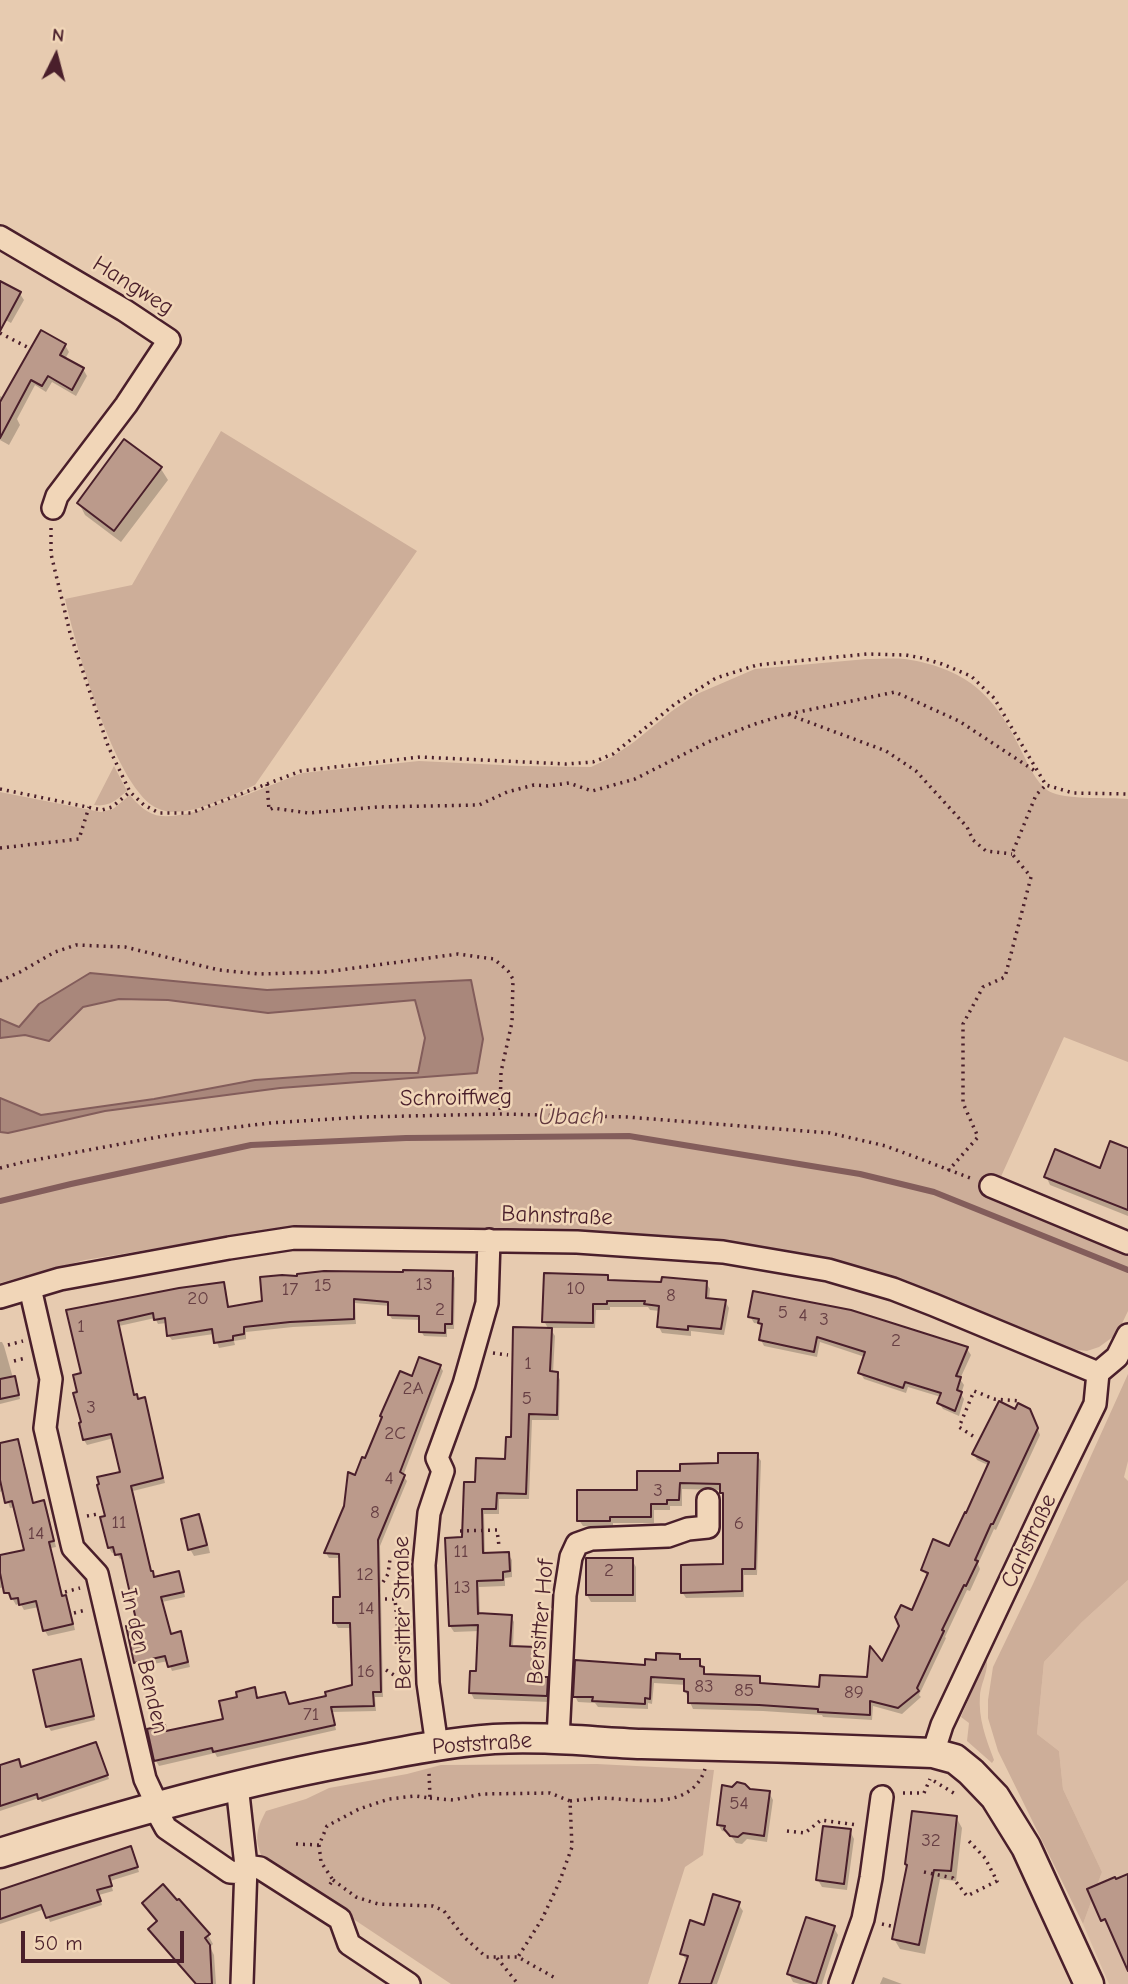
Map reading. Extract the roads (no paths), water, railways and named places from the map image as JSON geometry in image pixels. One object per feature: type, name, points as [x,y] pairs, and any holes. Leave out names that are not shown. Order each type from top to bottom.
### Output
[{"type":"main road","name":"Poststraße","points":[[0,1853],[156,1807],[312,1768],[433,1754],[495,1739],[558,1739],[933,1754],[955,1759],[995,1797],[1026,1847],[1089,1984]]},
{"type":"street","name":"Hangweg","points":[[0,237],[124,310],[169,340],[126,405],[57,496],[53,508]]},
{"type":"street","points":[[991,1186],[1128,1243]]},
{"type":"street","name":"Bahnstraße","points":[[0,1297],[60,1279],[295,1238],[577,1242],[723,1252],[828,1270],[893,1289],[1098,1373]]},
{"type":"street","name":"Bersitter Straße","points":[[433,1754],[424,1565],[429,1513],[443,1471],[437,1458],[475,1351],[487,1303],[489,1240]]},
{"type":"street","name":"In den Benden","points":[[30,1288],[51,1379],[45,1429],[72,1544],[97,1574],[145,1779],[166,1828],[230,1872],[260,1868],[317,1903],[340,1919],[349,1944],[409,1984]]},
{"type":"street","points":[[1098,1373],[1117,1357],[1128,1335]]},
{"type":"street","name":"Carlstraße","points":[[933,1754],[942,1725],[1095,1404],[1098,1373]]},
{"type":"street","name":"Bersitter Hof","points":[[558,1739],[565,1595],[571,1557],[577,1544],[591,1539],[668,1536],[688,1529],[708,1527],[708,1500]]},
{"type":"street","points":[[236,1786],[246,1870],[242,1984]]},
{"type":"street","points":[[840,1984],[863,1919],[882,1797]]},
{"type":"waterway","name":"Übach","points":[[0,1201],[251,1145],[406,1138],[629,1136],[860,1174],[934,1192],[1128,1270]]}]
